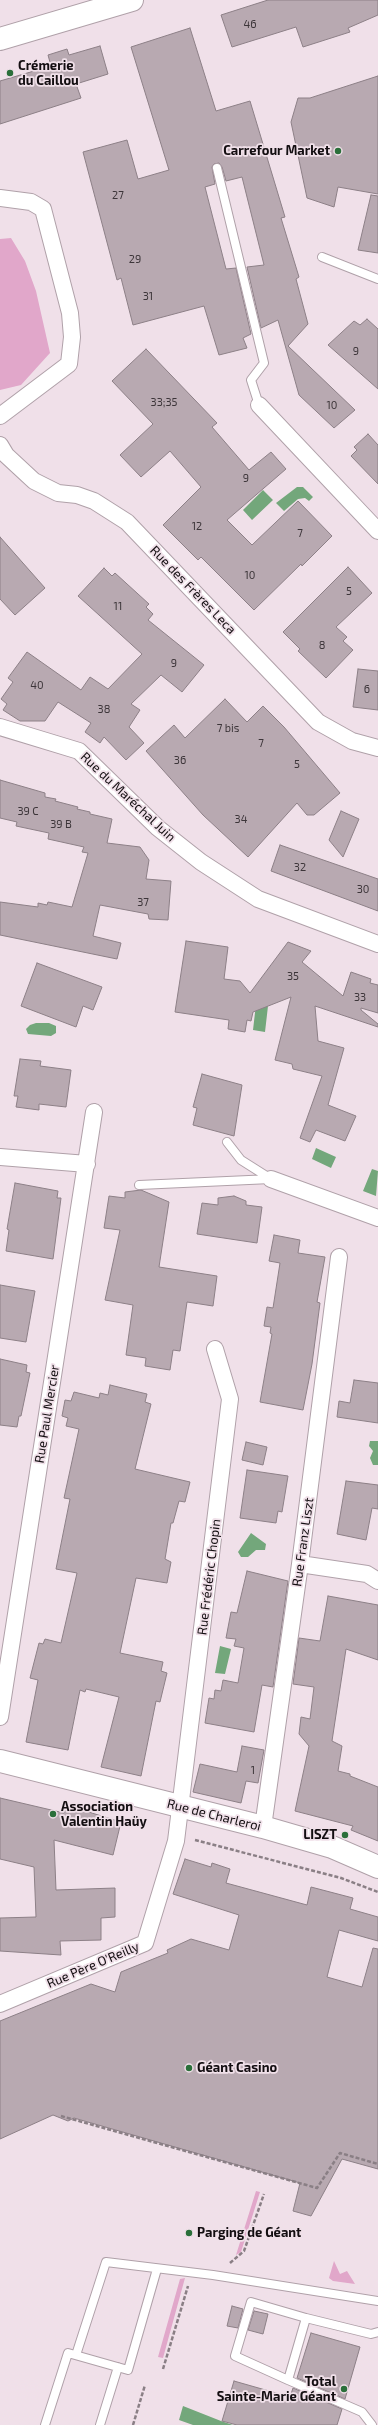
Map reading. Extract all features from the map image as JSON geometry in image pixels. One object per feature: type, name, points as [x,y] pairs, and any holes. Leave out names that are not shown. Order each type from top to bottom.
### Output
[{"type":"street","points":[[0,39],[132,0]]},
{"type":"street","points":[[0,198],[31,202],[43,209],[70,313],[72,337],[69,364],[0,416]]},
{"type":"street","points":[[259,405],[378,531]]},
{"type":"street","name":"Rue des Frères Leca","points":[[0,445],[6,455],[34,481],[58,493],[77,495],[94,501],[128,522],[318,722],[352,741],[378,748]]},
{"type":"street","name":"Rue du Maréchal Juin","points":[[0,727],[79,751],[119,788],[158,828],[201,862],[258,899],[378,944]]},
{"type":"street","name":"Rue Paul Mercier","points":[[0,1717],[94,1112]]},
{"type":"street","points":[[0,1157],[87,1164]]},
{"type":"street","points":[[271,1179],[378,1218]]},
{"type":"street","name":"Rue Franz Liszt","points":[[263,1827],[300,1564],[339,1257]]},
{"type":"street","name":"Rue Frédéric Chopin","points":[[181,1807],[230,1399],[215,1349]]},
{"type":"street","points":[[300,1564],[367,1574],[378,1581]]},
{"type":"street","name":"Rue de Charleroi","points":[[0,1761],[263,1827],[332,1847],[378,1867]]},
{"type":"street","name":"Rue Père O'Reilly","points":[[0,2004],[145,1943],[176,1841],[181,1807]]},
{"type":"lane","points":[[217,168],[264,363],[251,380],[259,405]]},
{"type":"lane","points":[[322,257],[378,279]]},
{"type":"lane","points":[[227,1142],[241,1160],[271,1179]]},
{"type":"lane","points":[[139,1185],[271,1179]]},
{"type":"lane","points":[[45,2425],[106,2262],[218,2276],[378,2301]]},
{"type":"lane","points":[[72,2354],[128,2370],[157,2269]]},
{"type":"lane","points":[[372,2425],[362,2412],[235,2356],[251,2302],[306,2318],[371,2334],[378,2332]]},
{"type":"lane","points":[[288,2380],[306,2318]]},
{"type":"lane","points":[[100,2425],[118,2367]]},
{"type":"path","points":[[190,1841],[195,1840],[341,1878],[378,1892]]},
{"type":"path","points":[[62,2116],[317,2188],[340,2153],[378,2164]]},
{"type":"path","points":[[222,2263],[230,2263],[244,2252],[264,2194]]},
{"type":"path","points":[[163,2369],[189,2281]]},
{"type":"path","points":[[133,2425],[145,2385]]},
{"type":"shaded area","points":[[11,238],[25,261],[36,291],[50,353],[21,385],[0,390],[0,239]]},
{"type":"shaded area","points":[[297,487],[303,487],[313,497],[309,501],[305,498],[298,499],[284,511],[276,503]]},
{"type":"shaded area","points":[[263,490],[273,500],[252,520],[243,510]]},
{"type":"shaded area","points":[[256,1004],[268,1006],[265,1032],[253,1030]]},
{"type":"shaded area","points":[[36,1023],[49,1023],[56,1026],[56,1033],[51,1036],[28,1034],[26,1029],[30,1025]]},
{"type":"shaded area","points":[[316,1148],[336,1157],[331,1168],[312,1159]]},
{"type":"shaded area","points":[[372,1169],[378,1171],[376,1196],[363,1191]]},
{"type":"shaded area","points":[[370,1441],[378,1441],[378,1465],[373,1465],[370,1458],[373,1451],[369,1446]]},
{"type":"shaded area","points":[[251,1533],[266,1544],[265,1550],[256,1550],[248,1557],[241,1557],[238,1552]]},
{"type":"shaded area","points":[[220,1646],[231,1649],[225,1674],[215,1673]]},
{"type":"shaded area","points":[[256,2191],[260,2192],[241,2252],[236,2255]]},
{"type":"shaded area","points":[[334,2261],[340,2274],[347,2271],[355,2284],[333,2281],[329,2278]]},
{"type":"shaded area","points":[[185,2278],[163,2358],[158,2357],[180,2279]]},
{"type":"shaded area","points":[[183,2406],[233,2425],[193,2425],[179,2420]]},
{"type":"building","points":[[268,0],[378,0],[378,15],[348,28],[350,32],[303,47],[296,27],[232,47],[221,15]]},
{"type":"building","points":[[190,28],[216,111],[250,101],[285,217],[281,218],[299,277],[296,279],[308,324],[288,346],[355,410],[334,428],[299,395],[278,320],[261,328],[247,267],[264,265],[242,177],[226,181],[222,167],[219,163],[214,164],[212,167],[215,184],[205,187],[226,269],[236,268],[251,334],[243,338],[247,348],[219,355],[204,306],[133,325],[121,278],[117,280],[83,152],[127,140],[138,179],[169,170],[131,47]]},
{"type":"building","points":[[100,46],[108,74],[76,84],[81,98],[0,124],[0,81],[51,66],[48,55],[67,49],[69,55]]},
{"type":"building","name":"Carrefour Market","points":[[378,76],[378,194],[338,187],[334,207],[307,198],[291,122],[298,98],[310,98]]},
{"type":"building","points":[[371,195],[378,196],[378,253],[358,250]]},
{"type":"building","points":[[367,319],[378,329],[378,389],[328,345],[354,321],[360,325]]},
{"type":"building","points":[[146,349],[217,423],[212,427],[249,470],[271,452],[286,469],[227,520],[252,545],[298,501],[332,536],[254,610],[201,557],[198,560],[163,525],[201,487],[170,451],[141,477],[120,455],[153,424],[112,381]]},
{"type":"building","points":[[368,434],[378,445],[378,484],[351,456],[357,450],[354,447]]},
{"type":"building","points":[[0,537],[45,588],[15,615],[0,599]]},
{"type":"building","points":[[348,567],[372,593],[336,627],[347,637],[343,641],[353,650],[326,678],[298,651],[300,649],[283,632]]},
{"type":"building","points":[[104,568],[112,576],[115,573],[149,604],[146,607],[153,614],[148,620],[204,665],[182,692],[161,675],[131,704],[140,710],[129,727],[144,743],[126,760],[104,737],[100,743],[85,732],[91,723],[58,702],[45,721],[20,721],[3,710],[7,704],[1,699],[13,682],[8,678],[27,652],[81,690],[90,677],[108,689],[142,654],[78,596]]},
{"type":"building","points":[[358,669],[378,671],[378,710],[353,707]]},
{"type":"building","points":[[225,699],[247,722],[263,706],[284,727],[340,793],[314,815],[307,815],[297,803],[248,857],[203,815],[146,751],[174,725],[185,738]]},
{"type":"building","points":[[0,780],[45,793],[45,797],[56,799],[55,801],[78,807],[77,809],[90,812],[90,814],[112,819],[107,843],[140,847],[149,860],[146,879],[171,881],[168,920],[149,919],[148,914],[100,905],[93,936],[121,943],[117,959],[0,935],[0,902],[38,907],[38,903],[47,905],[48,902],[72,907],[88,853],[82,852],[84,847],[48,839],[49,833],[16,826],[17,822],[0,818]]},
{"type":"building","points":[[341,811],[359,819],[343,857],[329,840]]},
{"type":"building","points":[[280,845],[378,879],[378,911],[271,871]]},
{"type":"building","points":[[186,941],[228,947],[224,979],[240,981],[250,993],[288,942],[311,951],[302,962],[343,996],[351,972],[371,979],[370,983],[378,985],[378,1013],[361,1008],[361,1010],[378,1024],[378,1027],[315,1006],[318,1041],[344,1048],[328,1105],[356,1116],[345,1141],[316,1130],[310,1142],[300,1138],[322,1076],[293,1069],[292,1064],[275,1060],[291,997],[253,1012],[251,1021],[247,1020],[245,1032],[228,1029],[229,1020],[175,1012]]},
{"type":"building","points":[[37,963],[102,987],[93,1010],[83,1006],[76,1027],[21,1006]]},
{"type":"building","points":[[20,1059],[41,1061],[40,1066],[71,1070],[66,1107],[39,1104],[39,1110],[16,1107],[18,1096],[14,1096]]},
{"type":"building","points":[[202,1074],[242,1085],[234,1136],[193,1125],[197,1108],[193,1107]]},
{"type":"building","points":[[15,1183],[58,1191],[57,1198],[61,1198],[53,1259],[6,1251],[9,1230],[7,1229]]},
{"type":"building","points":[[141,1190],[169,1202],[159,1267],[217,1276],[213,1306],[187,1302],[180,1351],[173,1350],[170,1370],[145,1366],[146,1358],[126,1355],[133,1305],[105,1300],[120,1230],[104,1228],[109,1196],[125,1198],[125,1192]]},
{"type":"building","points":[[234,1196],[246,1201],[246,1205],[262,1207],[257,1243],[197,1234],[202,1203],[218,1205],[218,1198]]},
{"type":"building","points":[[274,1235],[300,1240],[298,1253],[325,1257],[317,1302],[320,1303],[312,1364],[303,1410],[260,1402],[272,1334],[270,1333],[271,1327],[264,1326],[267,1307],[273,1308],[280,1263],[269,1261]]},
{"type":"building","points":[[0,1285],[35,1291],[26,1342],[0,1338]]},
{"type":"building","points":[[0,1359],[27,1365],[26,1372],[30,1373],[21,1416],[19,1416],[17,1427],[0,1425]]},
{"type":"building","points":[[354,1380],[378,1383],[378,1423],[337,1417],[339,1401],[350,1403]]},
{"type":"building","points":[[110,1385],[147,1394],[145,1402],[151,1404],[135,1469],[190,1482],[185,1502],[179,1501],[173,1523],[171,1523],[165,1559],[171,1562],[167,1583],[136,1578],[120,1653],[163,1662],[161,1671],[167,1673],[160,1702],[156,1701],[141,1776],[101,1767],[119,1697],[86,1689],[85,1692],[80,1690],[68,1750],[26,1742],[38,1680],[30,1678],[39,1643],[43,1644],[45,1639],[61,1643],[77,1573],[56,1569],[70,1499],[64,1498],[79,1429],[66,1426],[68,1418],[62,1416],[65,1400],[71,1401],[74,1392],[99,1398],[100,1393],[108,1395]]},
{"type":"building","points":[[246,1442],[267,1447],[263,1465],[242,1460]]},
{"type":"building","points":[[247,1470],[288,1476],[282,1512],[278,1511],[276,1523],[240,1518]]},
{"type":"building","points":[[346,1481],[378,1485],[378,1509],[372,1508],[366,1540],[337,1534]]},
{"type":"building","points":[[247,1571],[288,1581],[273,1687],[262,1685],[254,1732],[205,1723],[209,1698],[214,1699],[215,1690],[221,1691],[223,1680],[238,1683],[244,1648],[234,1646],[236,1639],[226,1638],[231,1612],[237,1613]]},
{"type":"building","points":[[328,1596],[378,1605],[378,1660],[346,1649],[332,1741],[342,1746],[338,1771],[350,1774],[350,1776],[378,1787],[378,1841],[351,1830],[353,1826],[295,1811],[309,1746],[299,1734],[301,1717],[310,1719],[314,1687],[293,1684],[299,1638],[320,1641]]},
{"type":"building","points":[[242,1746],[264,1750],[258,1783],[246,1781],[241,1803],[193,1792],[200,1764],[237,1772]]},
{"type":"building","points":[[0,1798],[64,1813],[66,1805],[121,1822],[113,1855],[54,1840],[56,1890],[115,1888],[115,1917],[101,1918],[101,1940],[60,1941],[61,1955],[0,1951],[0,1918],[36,1917],[34,1867],[0,1859]]},
{"type":"building","name":"Géant Casino","points":[[185,1859],[211,1867],[212,1863],[230,1869],[226,1883],[307,1905],[311,1887],[353,1898],[350,1909],[378,1917],[378,1941],[339,1930],[327,1977],[362,1987],[373,1948],[378,1949],[378,2169],[342,2159],[311,2216],[293,2211],[300,2183],[74,2118],[68,2121],[53,2115],[0,2139],[0,2021],[91,1984],[115,1992],[121,1972],[168,1953],[167,1950],[191,1939],[229,1950],[239,1915],[173,1894]]},
{"type":"building","points":[[232,2306],[243,2309],[238,2328],[227,2326]]},
{"type":"building","points":[[254,2311],[268,2314],[263,2334],[248,2330]]},
{"type":"building","points":[[311,2333],[360,2347],[345,2399],[297,2378]]},
{"type":"building","points":[[234,2381],[290,2397],[293,2388],[342,2409],[337,2425],[237,2425],[222,2421]]},
{"type":"place","name":"Crémerie du Caillou","points":[[10,73]]},
{"type":"place","name":"Carrefour Market","points":[[338,151]]},
{"type":"place","name":"Association Valentin Haüy","points":[[53,1814]]},
{"type":"place","name":"LISZT","points":[[345,1835]]},
{"type":"place","name":"Géant Casino","points":[[189,2068]]},
{"type":"place","name":"Parging de Géant","points":[[189,2233]]},
{"type":"place","name":"Total Sainte-Marie Géant","points":[[344,2389]]}]
